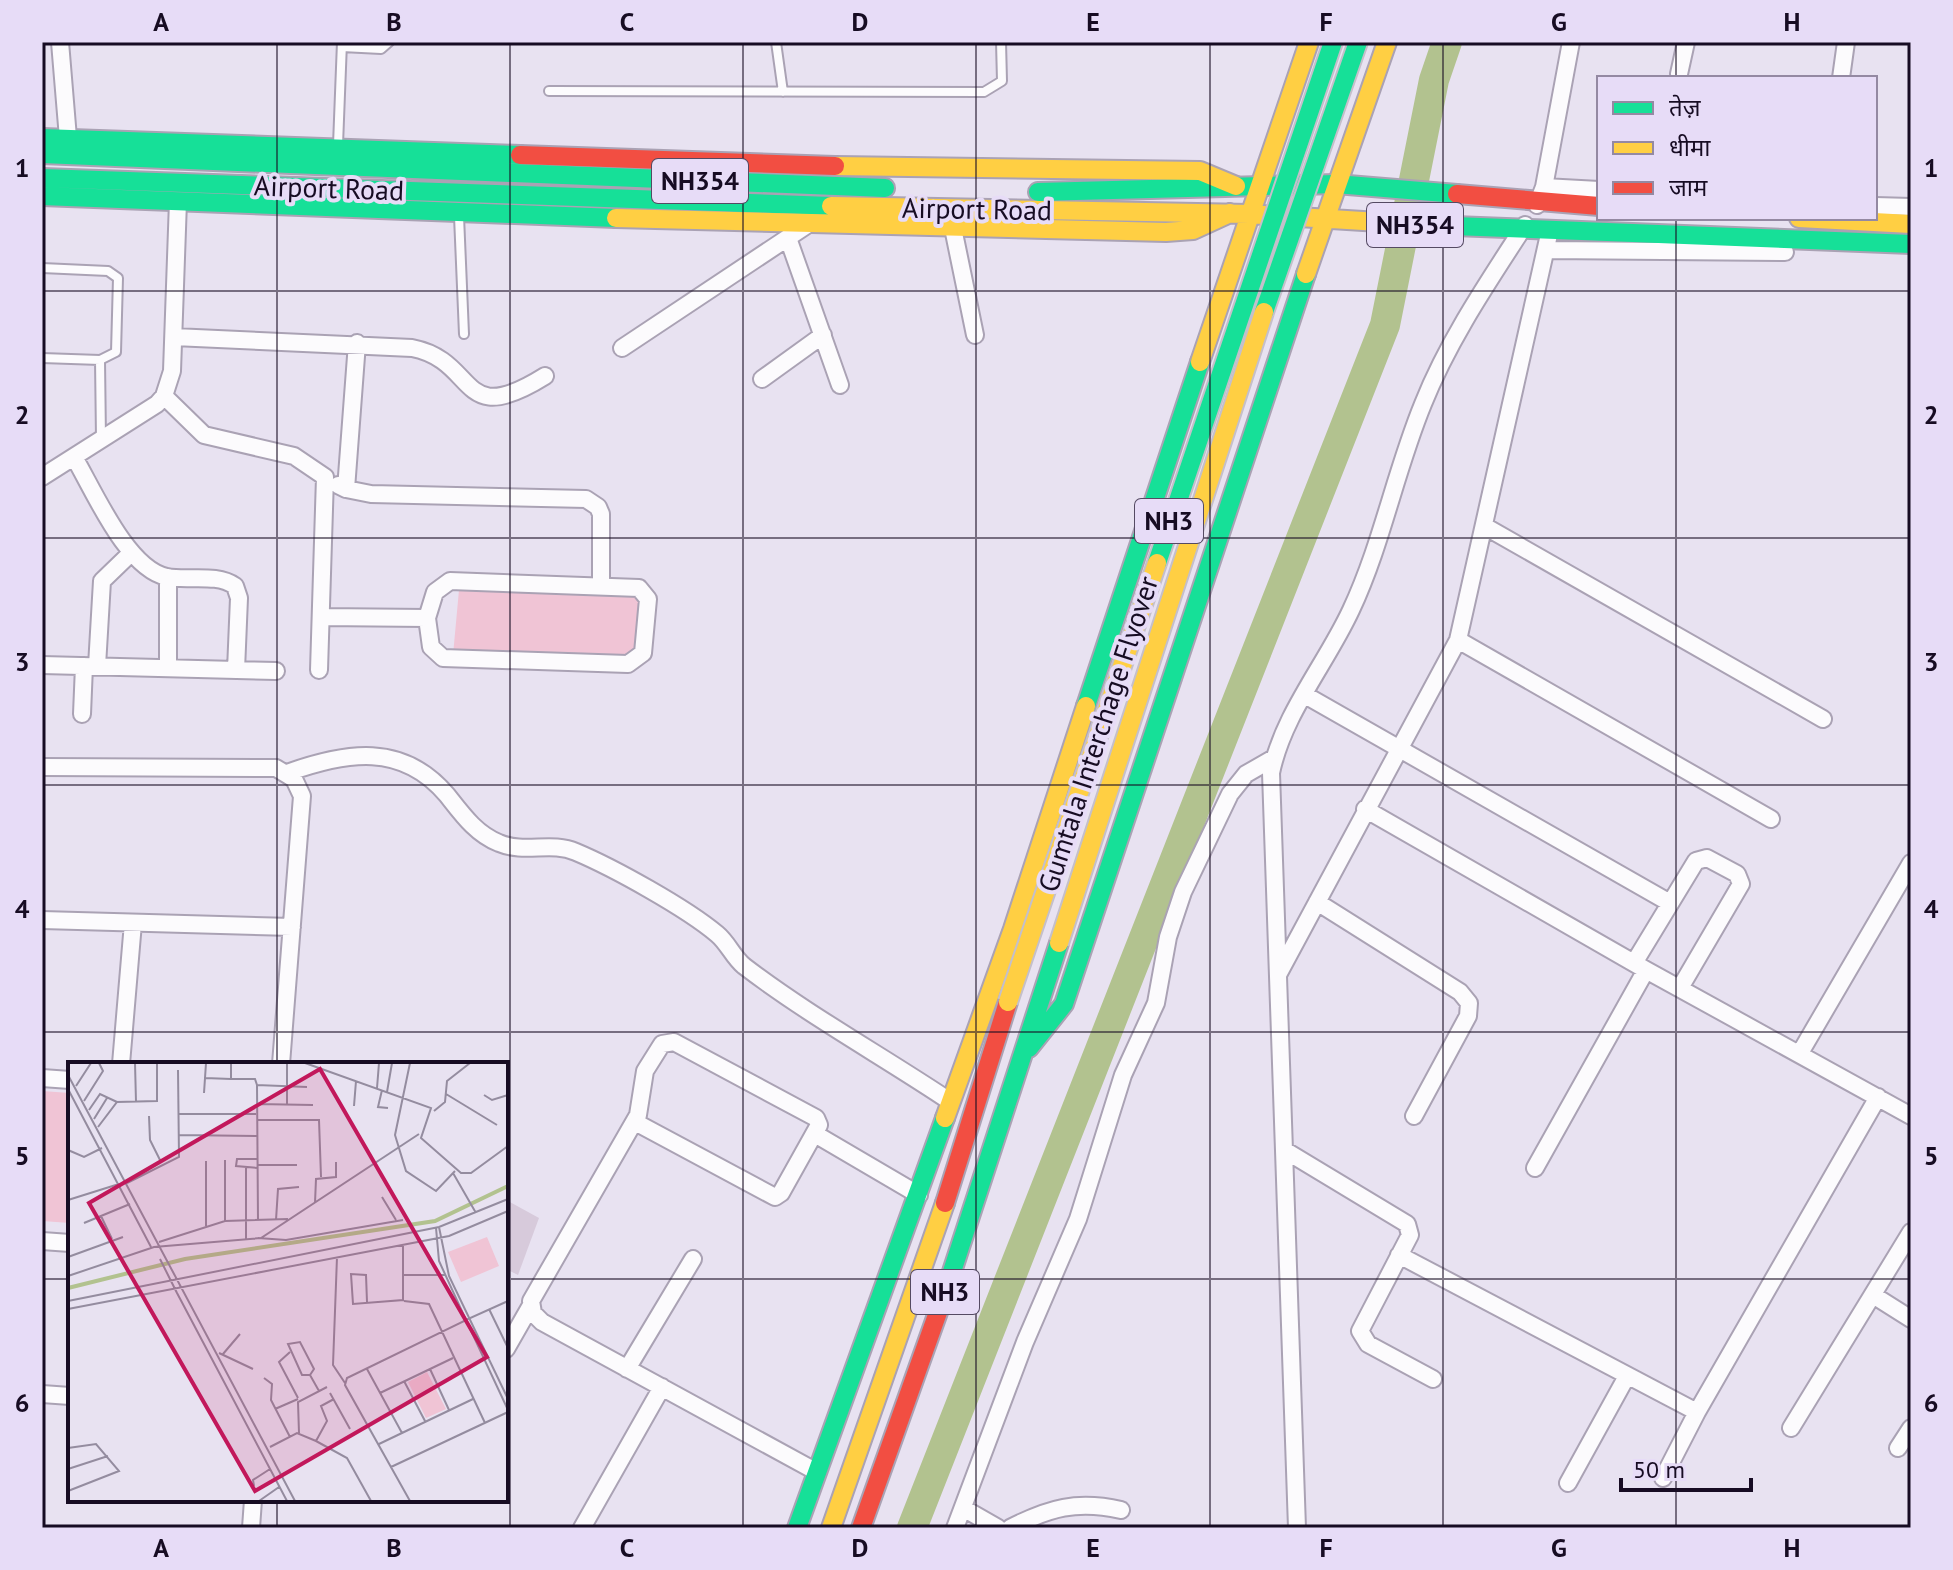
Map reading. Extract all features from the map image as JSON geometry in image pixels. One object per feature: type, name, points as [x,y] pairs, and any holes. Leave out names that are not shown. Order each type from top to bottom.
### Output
[{"type":"main road","points":[[797,1528],[1013,929],[1239,213],[1258,185],[1309,42]]},
{"type":"main road","name":"Gumtala Interchage Flyover","points":[[988,1064],[1333,42]]},
{"type":"main road","name":"Gumtala Interchage Flyover","points":[[1024,1055],[1290,233],[1358,42]]},
{"type":"main road","points":[[1024,1055],[1064,1004],[1336,184],[1387,42]]},
{"type":"main road","points":[[42,138],[928,170],[1200,171],[1236,186]]},
{"type":"main road","name":"Airport Road","points":[[42,154],[1018,192],[1336,184],[1485,198],[1542,194],[1597,206]]},
{"type":"main road","name":"Airport Road","points":[[42,178],[793,205],[1239,213],[1521,230],[1911,244]]},
{"type":"main road","points":[[42,196],[953,228],[1193,230],[1239,213]]},
{"type":"main road","points":[[1836,220],[1911,224]]},
{"type":"main road","name":"NH3","points":[[861,1528],[968,1228],[1024,1055]]},
{"type":"main road","points":[[967,1056],[988,1064]]},
{"type":"main road","name":"NH3","points":[[831,1528],[939,1221],[988,1064]]},
{"type":"street","points":[[60,42],[68,138]]},
{"type":"street","points":[[1297,1528],[1286,1151],[1270,790],[1274,758],[1351,611],[1433,382],[1542,194],[1571,42]]},
{"type":"street","points":[[1679,74],[1686,42]]},
{"type":"street","points":[[1841,76],[1846,42]]},
{"type":"street","points":[[1542,194],[1597,190]]},
{"type":"street","points":[[42,477],[148,411],[164,396],[172,371],[178,201]]},
{"type":"street","points":[[1877,206],[1911,207]]},
{"type":"street","points":[[622,348],[807,225]]},
{"type":"street","points":[[953,228],[975,335]]},
{"type":"street","points":[[1279,975],[1458,640],[1486,527],[1550,230]]},
{"type":"street","points":[[788,238],[840,385]]},
{"type":"street","points":[[1547,250],[1911,254]]},
{"type":"street","points":[[762,379],[823,335]]},
{"type":"street","points":[[174,337],[357,343],[423,350],[472,389],[494,398],[517,394],[545,376]]},
{"type":"street","points":[[346,489],[357,343]]},
{"type":"street","points":[[164,396],[204,435],[294,456],[346,489],[371,494],[586,499],[598,507],[601,514],[601,586]]},
{"type":"street","points":[[74,457],[131,553],[147,570],[168,577],[224,581],[238,590],[236,670]]},
{"type":"street","points":[[319,670],[325,477]]},
{"type":"street","points":[[1486,527],[1823,719]]},
{"type":"street","points":[[82,714],[102,581],[131,553]]},
{"type":"street","points":[[168,577],[168,668]]},
{"type":"street","points":[[450,581],[639,588],[648,596],[643,653],[633,663],[443,658],[431,647],[427,618],[435,592],[450,581]]},
{"type":"street","points":[[321,617],[427,618]]},
{"type":"street","points":[[1458,640],[1771,819]]},
{"type":"street","points":[[42,665],[276,671]]},
{"type":"street","points":[[1305,695],[1670,903]]},
{"type":"street","points":[[287,773],[319,762],[355,757],[379,757],[414,765],[435,781],[481,833],[512,848],[561,846],[615,871],[714,931],[744,966],[951,1102]]},
{"type":"street","points":[[955,1528],[1025,1342],[1078,1219],[1123,1075],[1156,1003],[1168,937],[1183,892],[1230,794],[1253,768],[1274,758]]},
{"type":"street","points":[[42,767],[276,768],[287,773],[302,796],[281,1062]]},
{"type":"street","points":[[1365,809],[1640,967],[1911,1116]]},
{"type":"street","points":[[1535,1168],[1670,903],[1701,858],[1737,874],[1741,880],[1680,988]]},
{"type":"street","points":[[1800,1053],[1911,863]]},
{"type":"street","points":[[1317,902],[1460,992],[1469,1003],[1468,1016],[1414,1116]]},
{"type":"street","points":[[42,920],[292,927]]},
{"type":"street","points":[[121,1062],[133,923]]},
{"type":"street","points":[[508,1346],[635,1122],[642,1101],[645,1071],[659,1047],[670,1041],[816,1118],[819,1125],[775,1197],[635,1122]]},
{"type":"street","points":[[42,1078],[68,1080]]},
{"type":"street","points":[[1663,1478],[1697,1412],[1878,1097]]},
{"type":"street","points":[[815,1134],[919,1195]]},
{"type":"street","points":[[1286,1151],[1404,1220],[1410,1235],[1360,1331],[1368,1344],[1433,1379]]},
{"type":"street","points":[[1791,1428],[1911,1232]]},
{"type":"street","points":[[42,1241],[68,1243]]},
{"type":"street","points":[[1399,1255],[1697,1412]]},
{"type":"street","points":[[627,1369],[693,1259]]},
{"type":"street","points":[[1873,1295],[1911,1319]]},
{"type":"street","points":[[530,1307],[542,1322],[817,1472]]},
{"type":"street","points":[[1568,1483],[1627,1376]]},
{"type":"street","points":[[582,1528],[662,1387]]},
{"type":"street","points":[[42,1394],[68,1396]]},
{"type":"street","points":[[1898,1448],[1911,1428]]},
{"type":"street","points":[[251,1528],[253,1502]]},
{"type":"street","points":[[1010,1528],[1060,1506],[1085,1503],[1121,1510]]},
{"type":"street","points":[[963,1508],[998,1528]]},
{"type":"lane","points":[[338,148],[342,45],[381,49],[389,42]]},
{"type":"lane","points":[[776,42],[783,92]]},
{"type":"lane","points":[[549,91],[984,92],[1002,81],[1001,42]]},
{"type":"lane","points":[[459,211],[464,334]]},
{"type":"lane","points":[[42,268],[108,271],[118,278],[116,352],[100,360],[42,358]]},
{"type":"lane","points":[[100,360],[101,440]]},
{"type":"shaded area","points":[[459,590],[647,595],[639,659],[453,655]]},
{"type":"shaded area","points":[[42,1091],[68,1093],[68,1223],[42,1221]]},
{"type":"building","points":[[508,1201],[539,1218],[518,1275],[508,1270]]},
{"type":"waterway","points":[[912,1528],[1385,325],[1434,80],[1447,42]]},
{"type":"traffic: fast","points":[[1157,563],[1333,42]]},
{"type":"traffic: fast","points":[[1264,312],[1358,42]]},
{"type":"traffic: fast","points":[[42,138],[520,155]]},
{"type":"traffic: fast","points":[[42,154],[885,188]]},
{"type":"traffic: fast","points":[[42,178],[831,206]]},
{"type":"traffic: fast","points":[[1038,192],[1336,184],[1457,194]]},
{"type":"traffic: fast","points":[[42,196],[616,218]]},
{"type":"traffic: fast","points":[[1428,225],[1911,244]]},
{"type":"traffic: fast","points":[[1029,1048],[1064,1004],[1306,274]]},
{"type":"traffic: fast","points":[[1086,706],[1200,362]]},
{"type":"traffic: fast","points":[[947,1287],[1059,943]]},
{"type":"traffic: fast","points":[[797,1528],[945,1118]]},
{"type":"traffic: slow","points":[[1200,362],[1309,42]]},
{"type":"traffic: slow","points":[[1306,274],[1387,42]]},
{"type":"traffic: slow","points":[[835,166],[1200,171],[1236,186]]},
{"type":"traffic: slow","points":[[831,206],[1249,214],[1428,225]]},
{"type":"traffic: slow","points":[[616,218],[1166,232],[1193,230],[1230,213]]},
{"type":"traffic: slow","points":[[1836,220],[1911,224]]},
{"type":"traffic: slow","points":[[1059,943],[1264,312]]},
{"type":"traffic: slow","points":[[1008,1002],[1157,563]]},
{"type":"traffic: slow","points":[[945,1118],[1013,929],[1086,706]]},
{"type":"traffic: slow","points":[[831,1528],[945,1203]]},
{"type":"traffic: jam","points":[[520,155],[835,166]]},
{"type":"traffic: jam","points":[[1457,194],[1597,206]]},
{"type":"traffic: jam","points":[[945,1203],[1008,1002]]},
{"type":"traffic: jam","points":[[861,1528],[947,1287]]}]
